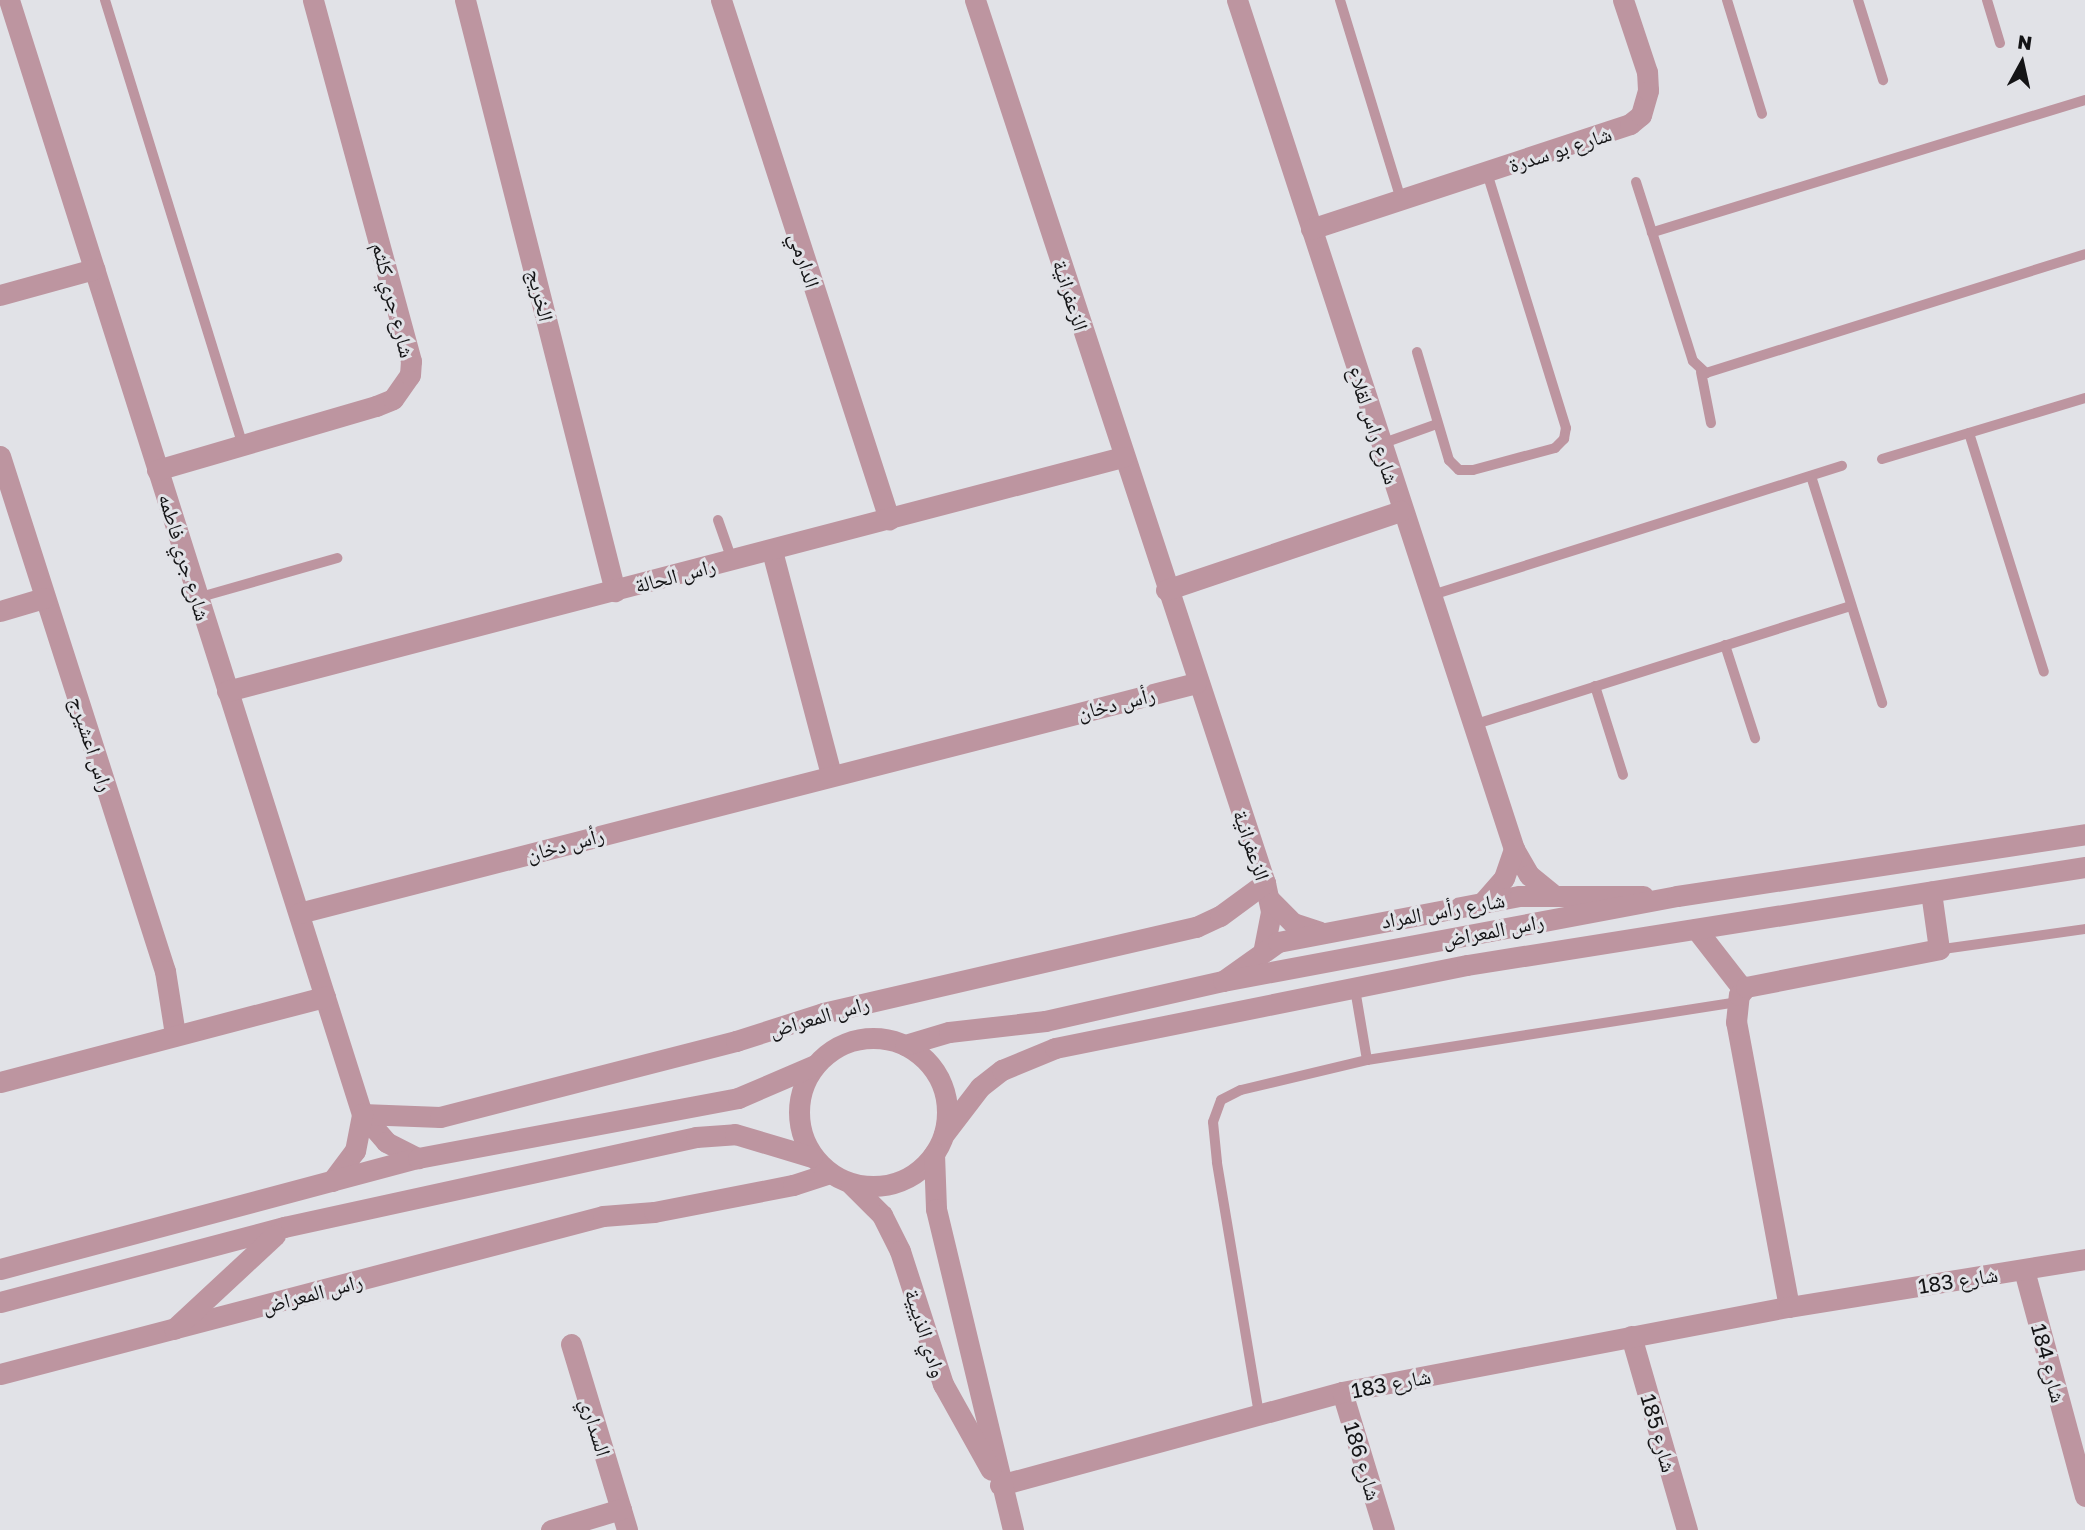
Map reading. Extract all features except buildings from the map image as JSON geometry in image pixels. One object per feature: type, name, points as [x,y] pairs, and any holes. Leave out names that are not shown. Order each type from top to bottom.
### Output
[{"type":"street","name":"شارع جري فاطمه","points":[[9,0],[362,1114],[386,1142],[418,1158]]},
{"type":"street","name":"شارع جري كلثم","points":[[157,470],[376,406],[393,399],[410,375],[411,361],[313,0]]},
{"type":"street","name":"الخريج","points":[[466,0],[615,591]]},
{"type":"street","name":"الدارمي","points":[[722,0],[889,519]]},
{"type":"street","name":"الزعفرانية","points":[[975,0],[1196,683],[1268,892],[1293,923],[1323,933]]},
{"type":"street","name":"شارع راس لقلاع","points":[[1237,0],[1401,511],[1514,849],[1529,875],[1554,895]]},
{"type":"street","name":"شارع بو سدرة","points":[[1311,229],[1620,130],[1641,115],[1647,103],[1647,72],[1623,0]]},
{"type":"street","points":[[0,295],[94,269]]},
{"type":"street","name":"راس اعشيرج","points":[[0,456],[165,971],[175,1034]]},
{"type":"street","name":"راس الحالة","points":[[227,691],[772,551],[1123,457]]},
{"type":"street","points":[[1166,590],[1401,511]]},
{"type":"street","points":[[772,551],[831,775]]},
{"type":"street","points":[[0,611],[44,598]]},
{"type":"street","name":"رأس دخان","points":[[299,913],[1196,683]]},
{"type":"street","name":"راس المعراض","points":[[905,1045],[949,1032],[1045,1021],[1223,981],[1677,896],[2085,834]]},
{"type":"street","points":[[1484,901],[1504,878],[1514,849]]},
{"type":"street","name":"راس المعراض","points":[[944,1134],[980,1087],[1025,1058],[1466,965],[2085,867]]},
{"type":"street","name":"الزعفرانية","points":[[1264,948],[1268,892]]},
{"type":"street","name":"راس المعراض","points":[[362,1114],[440,1117],[736,1041],[822,1013],[1196,927],[1268,892]]},
{"type":"street","points":[[1739,1004],[1936,950],[1940,941],[1931,892]]},
{"type":"street","name":"شارع رأس المراد","points":[[1223,981],[1264,948],[1323,933],[1484,901],[1554,895],[1677,896]]},
{"type":"street","points":[[1696,929],[1739,1004],[1789,1307]]},
{"type":"street","points":[[0,1082],[175,1034],[326,997]]},
{"type":"street","points":[[881,1038],[905,1045],[929,1065],[945,1092],[944,1134],[934,1154],[918,1171],[897,1183],[874,1187],[851,1184],[830,1173],[812,1157],[801,1135],[797,1111],[802,1086],[815,1065],[833,1049],[856,1040],[881,1038]]},
{"type":"street","points":[[0,1269],[418,1158],[738,1098],[815,1065]]},
{"type":"street","name":"شارع جري فاطمه","points":[[332,1181],[355,1151],[362,1114]]},
{"type":"street","points":[[0,1302],[284,1227],[696,1136],[735,1134],[812,1157]]},
{"type":"street","name":"وادي الذيبية","points":[[934,1154],[936,1209],[1000,1485],[1013,1530]]},
{"type":"street","name":"راس المعراض","points":[[0,1374],[603,1216],[654,1212],[793,1185],[830,1173]]},
{"type":"street","name":"وادي الذيبية","points":[[851,1184],[882,1215],[901,1251],[943,1384],[1000,1485]]},
{"type":"street","points":[[174,1329],[247,1256],[284,1227]]},
{"type":"street","name":"شارع 183","points":[[1000,1485],[1342,1392],[1789,1307],[2085,1259]]},
{"type":"street","name":"شارع 184","points":[[2024,1270],[2085,1496]]},
{"type":"street","name":"شارع 185","points":[[1631,1336],[1687,1530]]},
{"type":"street","name":"السداري","points":[[571,1344],[627,1530]]},
{"type":"street","name":"شارع 186","points":[[1342,1392],[1384,1530]]},
{"type":"street","points":[[551,1530],[621,1509]]},
{"type":"lane","points":[[105,0],[242,443]]},
{"type":"lane","points":[[1340,0],[1401,200]]},
{"type":"lane","points":[[1727,0],[1762,114]]},
{"type":"lane","points":[[1858,0],[1883,80]]},
{"type":"lane","points":[[1987,0],[2000,43]]},
{"type":"lane","points":[[1651,232],[2085,100]]},
{"type":"lane","points":[[1417,352],[1449,460],[1459,470],[1473,470],[1555,448],[1566,428],[1487,173]]},
{"type":"lane","points":[[1636,182],[1693,361],[1701,372],[1711,423]]},
{"type":"lane","points":[[1701,372],[1716,372],[2085,254]]},
{"type":"lane","points":[[1882,459],[2085,398]]},
{"type":"lane","points":[[1381,444],[1437,424]]},
{"type":"lane","points":[[1969,433],[2044,671]]},
{"type":"lane","points":[[1429,596],[1842,466]]},
{"type":"lane","points":[[1811,476],[1882,703]]},
{"type":"lane","points":[[718,520],[733,560]]},
{"type":"lane","points":[[197,598],[337,558]]},
{"type":"lane","points":[[1473,725],[1851,606]]},
{"type":"lane","points":[[1725,645],[1755,738]]},
{"type":"lane","points":[[1595,686],[1623,775]]},
{"type":"lane","points":[[1936,950],[2085,929]]},
{"type":"lane","points":[[1354,989],[1367,1060]]},
{"type":"lane","points":[[1259,1414],[1213,1122],[1221,1100],[1241,1090],[1367,1060],[1739,1004]]}]
